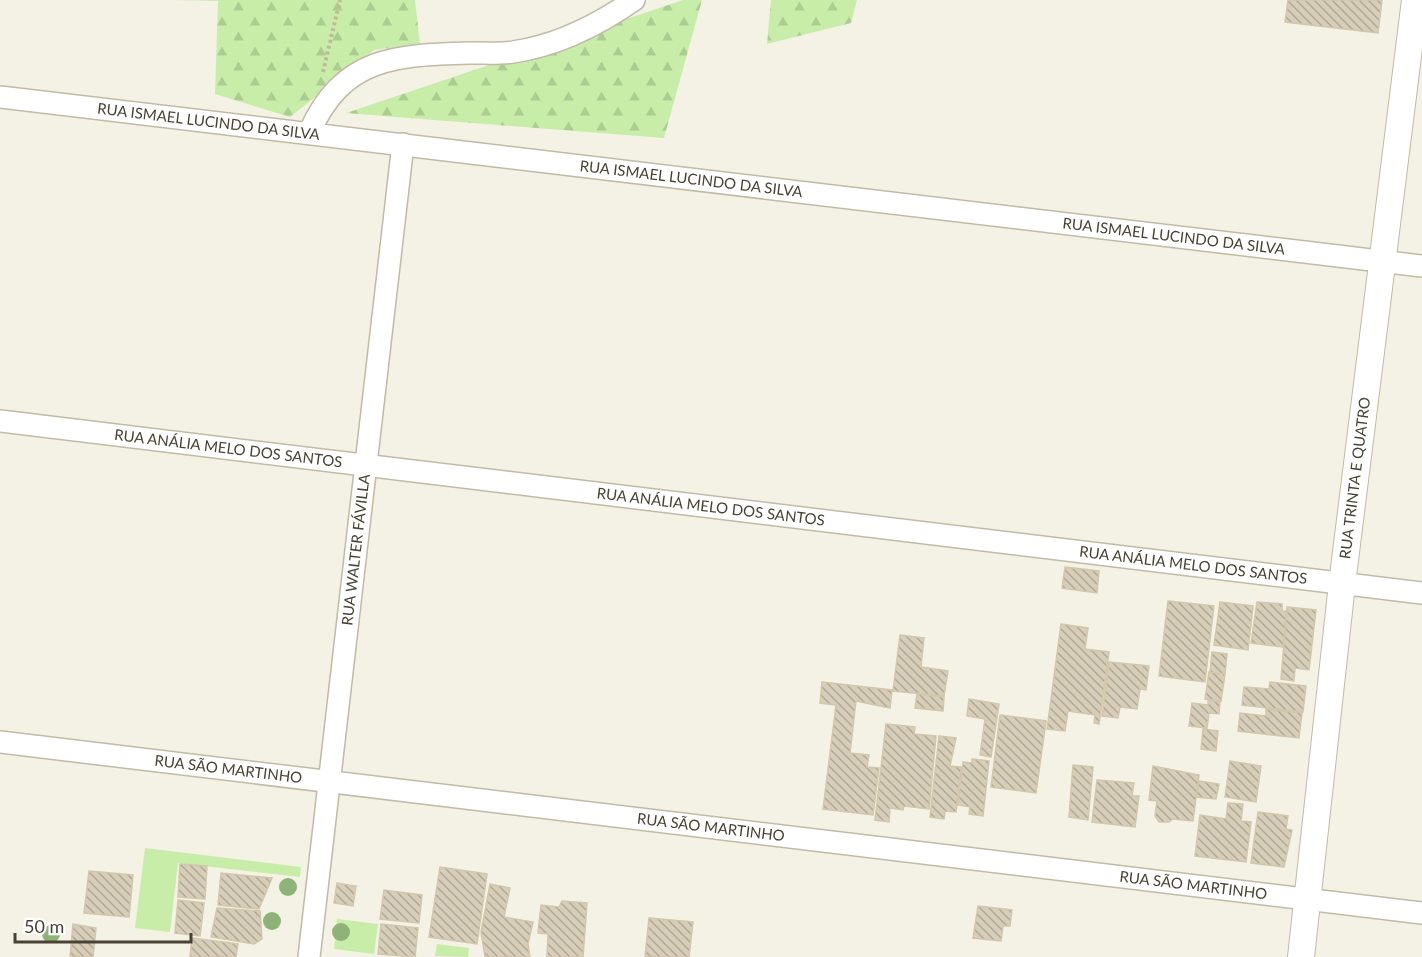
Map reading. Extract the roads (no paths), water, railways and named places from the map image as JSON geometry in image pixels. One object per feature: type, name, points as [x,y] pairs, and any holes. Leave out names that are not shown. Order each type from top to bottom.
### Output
[{"type":"street","points":[[309,133],[319,109],[334,90],[353,74],[410,54],[513,52],[567,36],[605,20],[634,0]]},
{"type":"street","name":"RUA TRINTA E QUATRO","points":[[1301,957],[1341,584],[1415,0]]},
{"type":"street","name":"RUA ISMAEL LUCINDO DA SILVA","points":[[0,97],[1422,266]]},
{"type":"street","name":"RUA WALTER FÁVILLA","points":[[309,957],[364,465],[403,144]]},
{"type":"street","name":"RUA ANÁLIA MELO DOS SANTOS","points":[[0,421],[1422,593]]},
{"type":"street","name":"RUA SÃO MARTINHO","points":[[0,742],[1422,913]]}]
